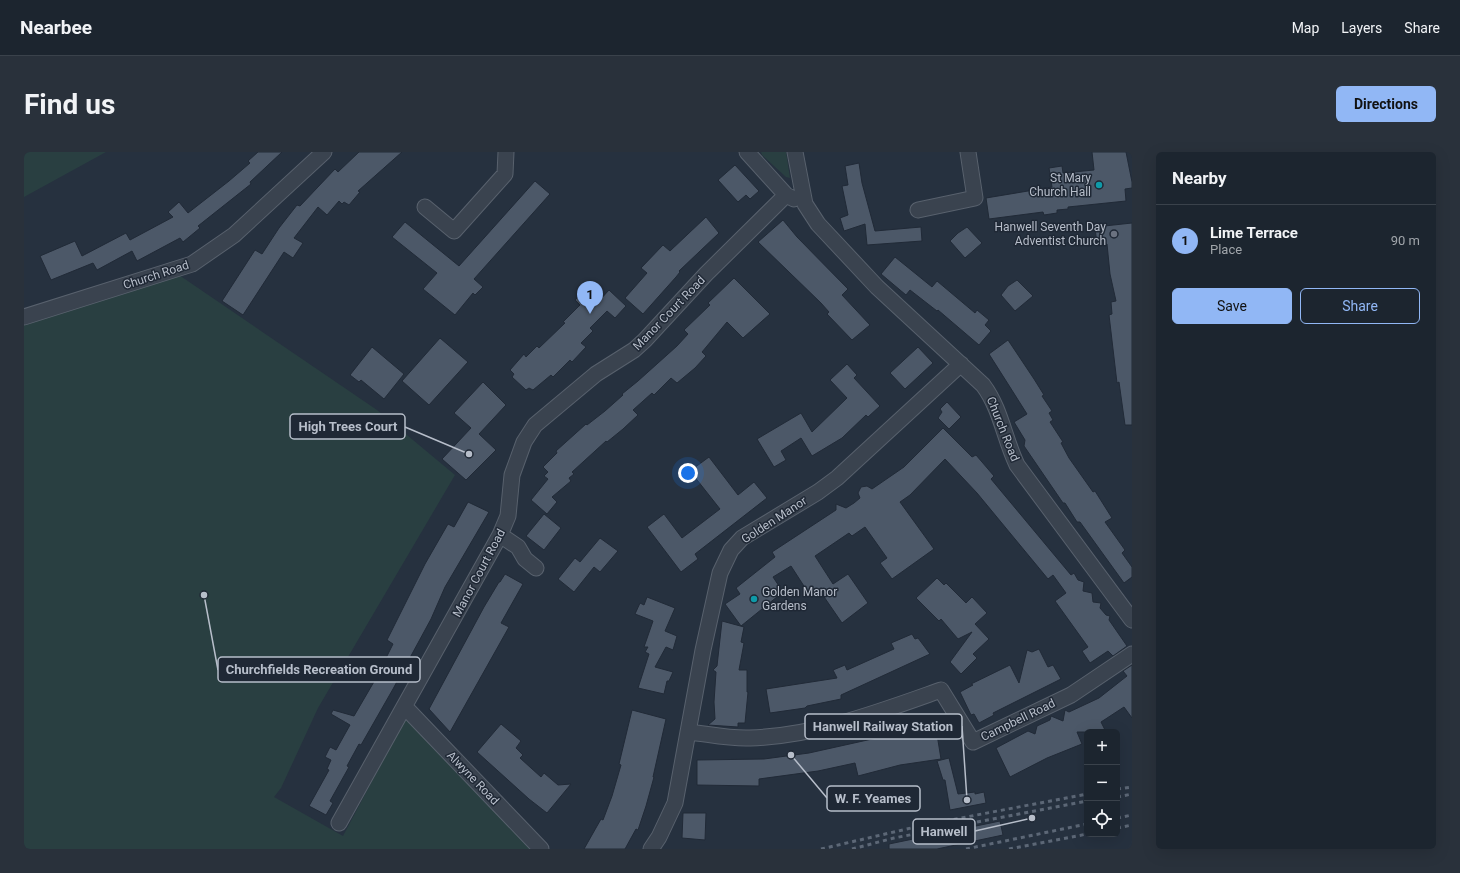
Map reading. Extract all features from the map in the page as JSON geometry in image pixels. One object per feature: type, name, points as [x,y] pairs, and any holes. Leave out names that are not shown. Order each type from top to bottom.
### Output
[{"type":"street","name":"Church Road","points":[[24,317],[192,264],[234,235],[324,152]]},
{"type":"street","points":[[425,207],[454,231],[505,174],[506,152]]},
{"type":"street","points":[[747,152],[786,195],[805,204]]},
{"type":"street","name":"Church Road","points":[[795,152],[805,204],[818,224],[877,286],[983,385],[992,396],[1009,449],[1017,465],[1132,620]]},
{"type":"street","points":[[918,210],[975,198],[968,152]]},
{"type":"street","name":"Manor Court Road","points":[[339,823],[500,535],[508,516],[512,475],[524,442],[535,425],[596,374],[634,350],[645,340],[706,274],[786,195]]},
{"type":"street","name":"Golden Manor","points":[[651,849],[659,837],[675,803],[689,732],[702,650],[720,573],[732,550],[742,538],[818,492],[837,478],[961,364]]},
{"type":"street","points":[[500,535],[518,547],[525,559],[536,568]]},
{"type":"street","name":"Campbell Road","points":[[689,732],[749,738],[802,732],[872,715],[941,690],[973,742],[1071,695],[1132,654]]},
{"type":"street","name":"Alwyne Road","points":[[405,707],[540,849]]},
{"type":"green space","points":[[24,152],[106,152],[24,197]]},
{"type":"green space","points":[[761,152],[786,152],[790,178],[786,177],[762,155]]},
{"type":"green space","points":[[179,275],[377,410],[455,475],[318,708],[281,788],[274,797],[343,836],[407,715],[534,849],[24,849],[24,324],[112,294]]},
{"type":"building","points":[[258,152],[282,152],[250,182],[251,184],[198,226],[200,228],[183,242],[180,238],[137,261],[132,251],[97,270],[93,263],[51,280],[40,256],[75,241],[82,256],[126,233],[130,240],[173,217],[168,212],[179,202],[188,213],[250,163],[248,161]]},
{"type":"building","points":[[359,152],[402,152],[358,191],[360,192],[349,205],[344,202],[342,204],[339,201],[327,215],[318,207],[294,238],[303,243],[293,258],[284,252],[243,315],[222,301],[255,250],[262,254],[279,228],[297,205],[300,206],[335,169],[338,172]]},
{"type":"building","points":[[1092,152],[1126,152],[1132,188],[1125,189],[1126,201],[1068,207],[1068,209],[1057,210],[1057,213],[1044,215],[1043,212],[989,219],[986,198],[1052,187],[1049,168],[1062,166],[1063,173],[1094,170]]},
{"type":"building","points":[[859,163],[862,183],[875,231],[921,227],[922,241],[867,245],[865,224],[844,231],[840,218],[848,215],[842,186],[848,185],[845,166]]},
{"type":"building","points":[[735,165],[759,191],[750,199],[746,195],[738,202],[718,180]]},
{"type":"building","points":[[535,181],[550,194],[474,279],[483,287],[475,295],[473,293],[455,315],[423,289],[437,273],[392,237],[405,222],[459,266]]},
{"type":"building","points":[[706,217],[719,233],[679,271],[680,272],[676,277],[643,314],[625,298],[647,273],[641,268],[663,245],[670,251]]},
{"type":"building","points":[[783,220],[797,237],[848,289],[842,295],[870,325],[852,340],[827,314],[829,312],[821,303],[758,242]]},
{"type":"building","points":[[1132,223],[1132,425],[1125,425],[1119,382],[1117,383],[1109,315],[1112,314],[1111,302],[1116,301],[1110,274],[1107,244],[1097,245],[1095,227]]},
{"type":"building","points":[[967,227],[982,243],[965,258],[950,241]]},
{"type":"building","points":[[895,257],[932,287],[937,281],[975,313],[977,310],[989,320],[985,325],[991,331],[979,345],[938,310],[937,311],[910,290],[906,295],[881,274]]},
{"type":"building","points":[[734,278],[770,314],[743,338],[727,322],[702,352],[706,356],[695,368],[677,383],[671,378],[654,395],[652,393],[633,410],[638,415],[607,442],[606,441],[572,472],[574,474],[569,478],[571,481],[552,497],[557,502],[547,514],[531,500],[548,479],[544,476],[548,472],[543,467],[557,453],[556,451],[586,424],[587,425],[605,411],[623,395],[622,394],[677,346],[688,334],[684,330],[710,305],[708,303]]},
{"type":"building","points":[[1017,280],[1033,296],[1015,311],[1001,295],[1008,286]]},
{"type":"building","points":[[585,289],[598,302],[609,290],[626,306],[615,318],[607,311],[590,328],[593,331],[581,343],[586,347],[572,362],[570,360],[553,377],[551,375],[533,390],[529,388],[526,390],[512,377],[514,374],[510,370],[524,354],[526,357],[537,346],[539,348],[565,323],[563,322],[580,305],[575,300]]},
{"type":"building","points":[[440,338],[468,362],[429,405],[402,381]]},
{"type":"building","points":[[1008,340],[1044,395],[1042,396],[1052,411],[1049,413],[1053,420],[1050,422],[1063,442],[1061,443],[1069,458],[1093,492],[1095,491],[1112,518],[1105,522],[1125,550],[1122,553],[1132,567],[1132,577],[1124,583],[1080,522],[1077,522],[1065,503],[1063,503],[1024,446],[1025,440],[1014,422],[1027,414],[989,354]]},
{"type":"building","points":[[372,347],[404,374],[384,399],[361,380],[359,382],[350,375]]},
{"type":"building","points":[[918,347],[933,363],[905,389],[890,373]]},
{"type":"building","points":[[847,364],[857,375],[854,378],[880,406],[868,417],[866,415],[842,438],[812,456],[801,438],[781,451],[786,460],[774,467],[757,439],[801,413],[812,432],[847,398],[830,380]]},
{"type":"building","points":[[483,382],[506,405],[479,434],[496,450],[466,480],[442,459],[471,428],[454,413]]},
{"type":"building","points":[[947,402],[961,417],[949,429],[938,418],[942,412],[940,409]]},
{"type":"building","points":[[943,428],[972,457],[976,455],[994,476],[991,479],[1071,575],[1074,573],[1078,580],[1084,582],[1083,591],[1092,593],[1093,602],[1101,603],[1100,608],[1106,615],[1110,616],[1109,620],[1127,646],[1113,656],[1108,651],[1090,663],[1082,651],[1088,647],[1055,601],[1066,593],[1053,575],[1048,579],[977,493],[945,459],[910,495],[900,502],[934,549],[892,579],[880,563],[887,558],[865,527],[852,536],[849,533],[815,556],[833,584],[848,574],[868,603],[842,623],[820,591],[811,597],[791,566],[773,577],[783,592],[741,626],[725,604],[740,594],[736,588],[775,557],[772,552],[836,510],[836,504],[846,508],[854,503],[860,498],[858,493],[861,487],[867,486],[872,489],[904,467]]},
{"type":"building","points":[[709,457],[738,495],[754,482],[767,498],[695,554],[698,559],[681,572],[647,527],[664,514],[682,538],[720,509],[690,471]]},
{"type":"building","points":[[468,502],[489,512],[445,587],[431,619],[393,689],[361,745],[359,744],[347,766],[349,767],[330,801],[333,803],[326,815],[309,806],[329,770],[327,769],[331,760],[325,757],[330,747],[336,750],[350,725],[331,714],[333,710],[354,716],[375,680],[393,644],[387,640],[425,564],[448,524],[454,527]]},
{"type":"building","points":[[544,514],[561,528],[544,550],[526,536]]},
{"type":"building","points":[[600,538],[618,551],[600,572],[594,567],[574,592],[558,579],[575,558],[580,562]]},
{"type":"building","points":[[505,574],[523,584],[501,623],[509,627],[450,732],[429,709],[484,607]]},
{"type":"building","points":[[937,578],[944,585],[946,583],[966,603],[972,597],[987,613],[975,624],[989,639],[973,654],[977,658],[961,674],[950,662],[972,632],[958,639],[941,619],[939,621],[916,598]]},
{"type":"building","points":[[647,597],[675,608],[665,631],[677,636],[673,650],[666,647],[655,667],[673,672],[669,681],[667,681],[664,694],[638,688],[649,654],[645,652],[648,647],[644,647],[653,621],[635,614],[640,603],[644,605]]},
{"type":"building","points":[[722,621],[744,627],[741,642],[744,643],[739,670],[747,670],[748,692],[745,723],[738,723],[738,727],[708,725],[715,719],[714,702],[716,672],[713,670],[717,666]]},
{"type":"building","points":[[912,634],[915,639],[918,638],[930,654],[841,695],[841,699],[807,706],[805,708],[770,713],[766,689],[837,678],[833,670],[845,665],[847,670],[894,649],[891,643]]},
{"type":"building","points":[[1039,649],[1048,667],[1053,665],[1061,679],[993,713],[994,715],[979,723],[974,714],[971,715],[960,692],[973,685],[971,684],[1010,665],[1019,683],[1027,650],[1032,652]]},
{"type":"building","points":[[1132,665],[1132,718],[1124,707],[1101,722],[1104,729],[1084,729],[1084,732],[1077,732],[1082,744],[1047,758],[1010,777],[996,748],[1028,731],[1035,734],[1037,726],[1050,720],[1051,716],[1063,721],[1065,710],[1069,712],[1099,698],[1127,676],[1123,671]]},
{"type":"building","points":[[632,710],[666,719],[654,777],[638,830],[636,829],[625,849],[584,849],[601,819],[603,820],[612,796],[621,765],[619,764]]},
{"type":"building","points":[[935,722],[941,759],[900,765],[858,776],[855,763],[818,771],[759,779],[759,786],[697,785],[697,760],[764,759],[809,753],[917,729],[923,727],[923,724]]},
{"type":"building","points":[[501,724],[521,741],[516,748],[523,755],[520,758],[541,777],[544,773],[558,785],[571,784],[547,813],[529,799],[477,752]]},
{"type":"building","points":[[949,758],[958,794],[975,792],[975,794],[984,792],[986,803],[950,810],[945,780],[943,780],[937,761]]},
{"type":"building","points":[[683,813],[706,813],[705,840],[682,838]]},
{"type":"building","points":[[1000,821],[1003,835],[937,849],[889,849],[889,844]]},
{"type":"railway","points":[[1120,789],[1132,787]]},
{"type":"railway","points":[[1120,796],[1132,794]]},
{"type":"railway","points":[[821,849],[924,825],[1084,795]]},
{"type":"railway","points":[[852,849],[894,838],[1084,802]]},
{"type":"railway","points":[[1120,817],[1132,815]]},
{"type":"railway","points":[[966,849],[1084,825]]},
{"type":"railway","points":[[1120,827],[1132,825]]},
{"type":"railway","points":[[1009,849],[1084,835]]},
{"type":"place","name":"St Mary Church Hall","points":[[1099,185]]},
{"type":"place","name":"Hanwell Seventh Day Adventist Church","points":[[1114,234]]},
{"type":"place","name":"Lime Terrace","points":[[590,314]]},
{"type":"place","name":"High Trees Court","points":[[469,454]]},
{"type":"place","name":"Churchfields Recreation Ground","points":[[204,595]]},
{"type":"place","name":"Golden Manor Gardens","points":[[754,599]]},
{"type":"place","name":"W. F. Yeames","points":[[791,755]]},
{"type":"place","name":"Hanwell Railway Station","points":[[967,800]]},
{"type":"place","name":"Hanwell","points":[[1032,818]]}]
